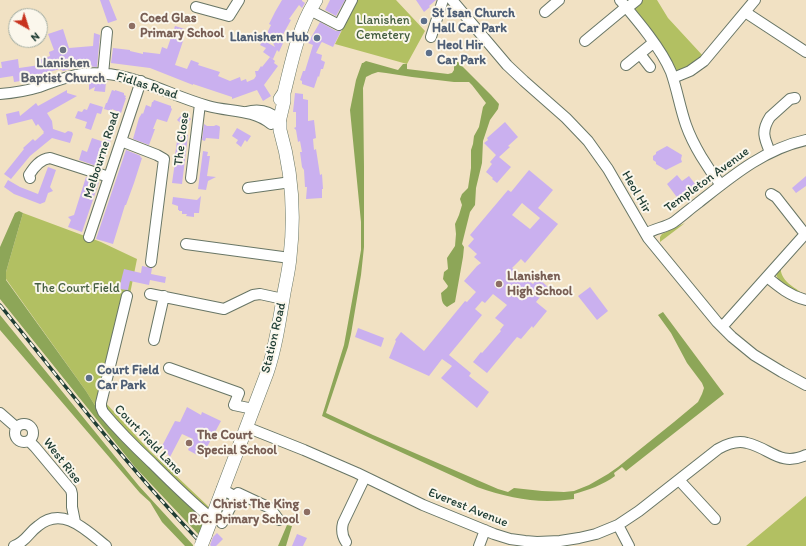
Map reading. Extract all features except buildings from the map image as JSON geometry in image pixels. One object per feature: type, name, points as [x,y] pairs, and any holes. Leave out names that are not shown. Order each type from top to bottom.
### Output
[{"type":"main road","name":"Station Road","points":[[203,541],[217,520],[222,489],[272,358],[290,258],[292,236],[291,182],[276,122],[280,118],[284,101],[284,93],[303,25],[313,5]]},
{"type":"street","points":[[196,7],[229,16],[239,0]]},
{"type":"street","points":[[313,5],[339,25],[352,0]]},
{"type":"street","points":[[431,37],[443,0]]},
{"type":"street","name":"Heol Hir","points":[[452,0],[507,65],[566,118],[588,141],[608,169],[646,234],[722,327],[754,355],[806,385]]},
{"type":"street","points":[[545,12],[559,0]]},
{"type":"street","points":[[585,41],[624,5],[637,0]]},
{"type":"street","points":[[673,78],[690,71],[704,61],[755,0]]},
{"type":"street","points":[[624,5],[653,43],[667,65],[673,78],[688,132],[704,160],[721,185]]},
{"type":"street","points":[[745,12],[806,52]]},
{"type":"street","points":[[103,74],[108,32]]},
{"type":"street","points":[[626,65],[653,43]]},
{"type":"street","points":[[640,54],[650,67]]},
{"type":"street","name":"Fidlas Road","points":[[0,94],[27,90],[76,75],[118,75],[141,81],[200,104],[224,110],[246,112],[276,122]]},
{"type":"street","name":"Melbourne Road","points":[[88,237],[141,81]]},
{"type":"street","points":[[770,152],[764,136],[767,121],[790,99],[795,98]]},
{"type":"street","name":"The Close","points":[[191,178],[200,104]]},
{"type":"street","name":"Templeton Avenue","points":[[646,234],[673,222],[751,162],[770,152],[806,140]]},
{"type":"street","points":[[121,141],[164,159],[151,262]]},
{"type":"street","points":[[30,178],[29,175],[38,164],[50,158],[109,177]]},
{"type":"street","points":[[248,188],[291,182]]},
{"type":"street","points":[[722,327],[806,233],[776,197],[771,194]]},
{"type":"street","points":[[186,244],[290,258]]},
{"type":"street","points":[[766,277],[788,293],[806,300]]},
{"type":"street","points":[[150,294],[224,309],[253,295],[260,294],[283,299]]},
{"type":"street","name":"Court Field Lane","points":[[127,296],[101,403],[103,412],[123,435],[184,495],[196,506],[217,520]]},
{"type":"street","points":[[154,340],[164,296]]},
{"type":"street","points":[[168,368],[239,393],[234,405],[253,409]]},
{"type":"street","name":"West Rise","points":[[0,413],[16,427],[15,433],[18,440],[23,442],[29,441],[71,490],[75,522]]},
{"type":"street","name":"Everest Avenue","points":[[246,427],[304,450],[423,505],[499,536],[547,544],[590,535],[618,525],[638,512],[718,449],[728,444],[742,442],[751,444],[786,459],[798,458],[806,455]]},
{"type":"street","points":[[346,542],[343,538],[341,530],[343,523],[365,477]]},
{"type":"street","points":[[679,480],[715,519]]},
{"type":"street","points":[[222,489],[236,497]]},
{"type":"street","points":[[217,520],[238,493],[270,508],[279,520]]},
{"type":"street","points":[[14,546],[28,537],[37,526],[50,519],[60,518],[66,518],[75,522],[106,546]]},
{"type":"street","points":[[618,525],[629,546]]},
{"type":"street","points":[[479,546],[485,530]]},
{"type":"green space","name":"Llanishen Cemetery","points":[[357,0],[396,0],[425,31],[407,64],[335,44]]},
{"type":"green space","points":[[641,0],[657,0],[668,18],[704,57],[676,73],[634,11],[634,7]]},
{"type":"green space","points":[[447,58],[454,58],[499,104],[498,109],[490,120],[483,141],[482,163],[476,188],[475,205],[470,212],[462,244],[464,247],[463,257],[455,302],[447,307],[442,301],[441,293],[448,286],[443,279],[444,272],[448,269],[447,258],[455,246],[455,224],[462,205],[460,199],[462,194],[468,188],[471,168],[471,150],[474,136],[479,127],[483,107],[486,103],[469,82],[454,82],[378,72],[372,74],[366,77],[363,88],[364,247],[361,275],[348,347],[326,413],[498,489],[508,492],[514,488],[542,491],[574,491],[589,485],[618,467],[698,402],[702,394],[704,388],[702,383],[687,363],[671,333],[658,315],[663,312],[724,394],[626,471],[622,467],[614,473],[615,476],[606,482],[574,494],[574,499],[537,501],[502,495],[477,487],[322,416],[344,345],[361,250],[361,222],[350,110],[356,80],[362,63],[366,61],[398,70],[403,64],[407,64],[407,69],[448,74],[452,73],[454,70],[454,66],[446,62]]},
{"type":"green space","points":[[19,211],[23,213],[6,272],[6,280],[96,407],[205,521],[199,535],[135,467],[0,299],[0,247],[15,213]]},
{"type":"green space","name":"The Court Field","points":[[23,213],[101,242],[137,259],[124,324],[104,401],[149,450],[210,508],[205,521],[96,407],[6,279],[6,272]]},
{"type":"green space","points":[[685,223],[660,242],[660,237],[662,234]]},
{"type":"green space","points":[[781,267],[782,276],[785,280],[804,295],[787,287],[777,278],[776,274]]},
{"type":"green space","points":[[0,315],[139,486],[193,546],[185,546],[162,522],[150,502],[140,493],[0,330]]},
{"type":"green space","points":[[806,496],[806,546],[746,546]]},
{"type":"green space","points":[[287,525],[292,526],[286,546],[278,546]]},
{"type":"railway","points":[[0,305],[124,458],[204,546]]},
{"type":"place","name":"St Isan Church Hall Car Park","points":[[424,21]]},
{"type":"place","name":"Coed Glas Primary School","points":[[132,26]]},
{"type":"place","name":"Llanishen Hub","points":[[317,38]]},
{"type":"place","name":"Llanishen Baptist Church","points":[[63,50]]},
{"type":"place","name":"Heol Hir Car Park","points":[[429,53]]},
{"type":"place","name":"Llanishen High School","points":[[499,284]]},
{"type":"place","name":"Court Field Car Park","points":[[89,378]]},
{"type":"place","name":"The Court Special School","points":[[189,443]]},
{"type":"place","name":"Christ The King R.C. Primary School","points":[[307,512]]}]
